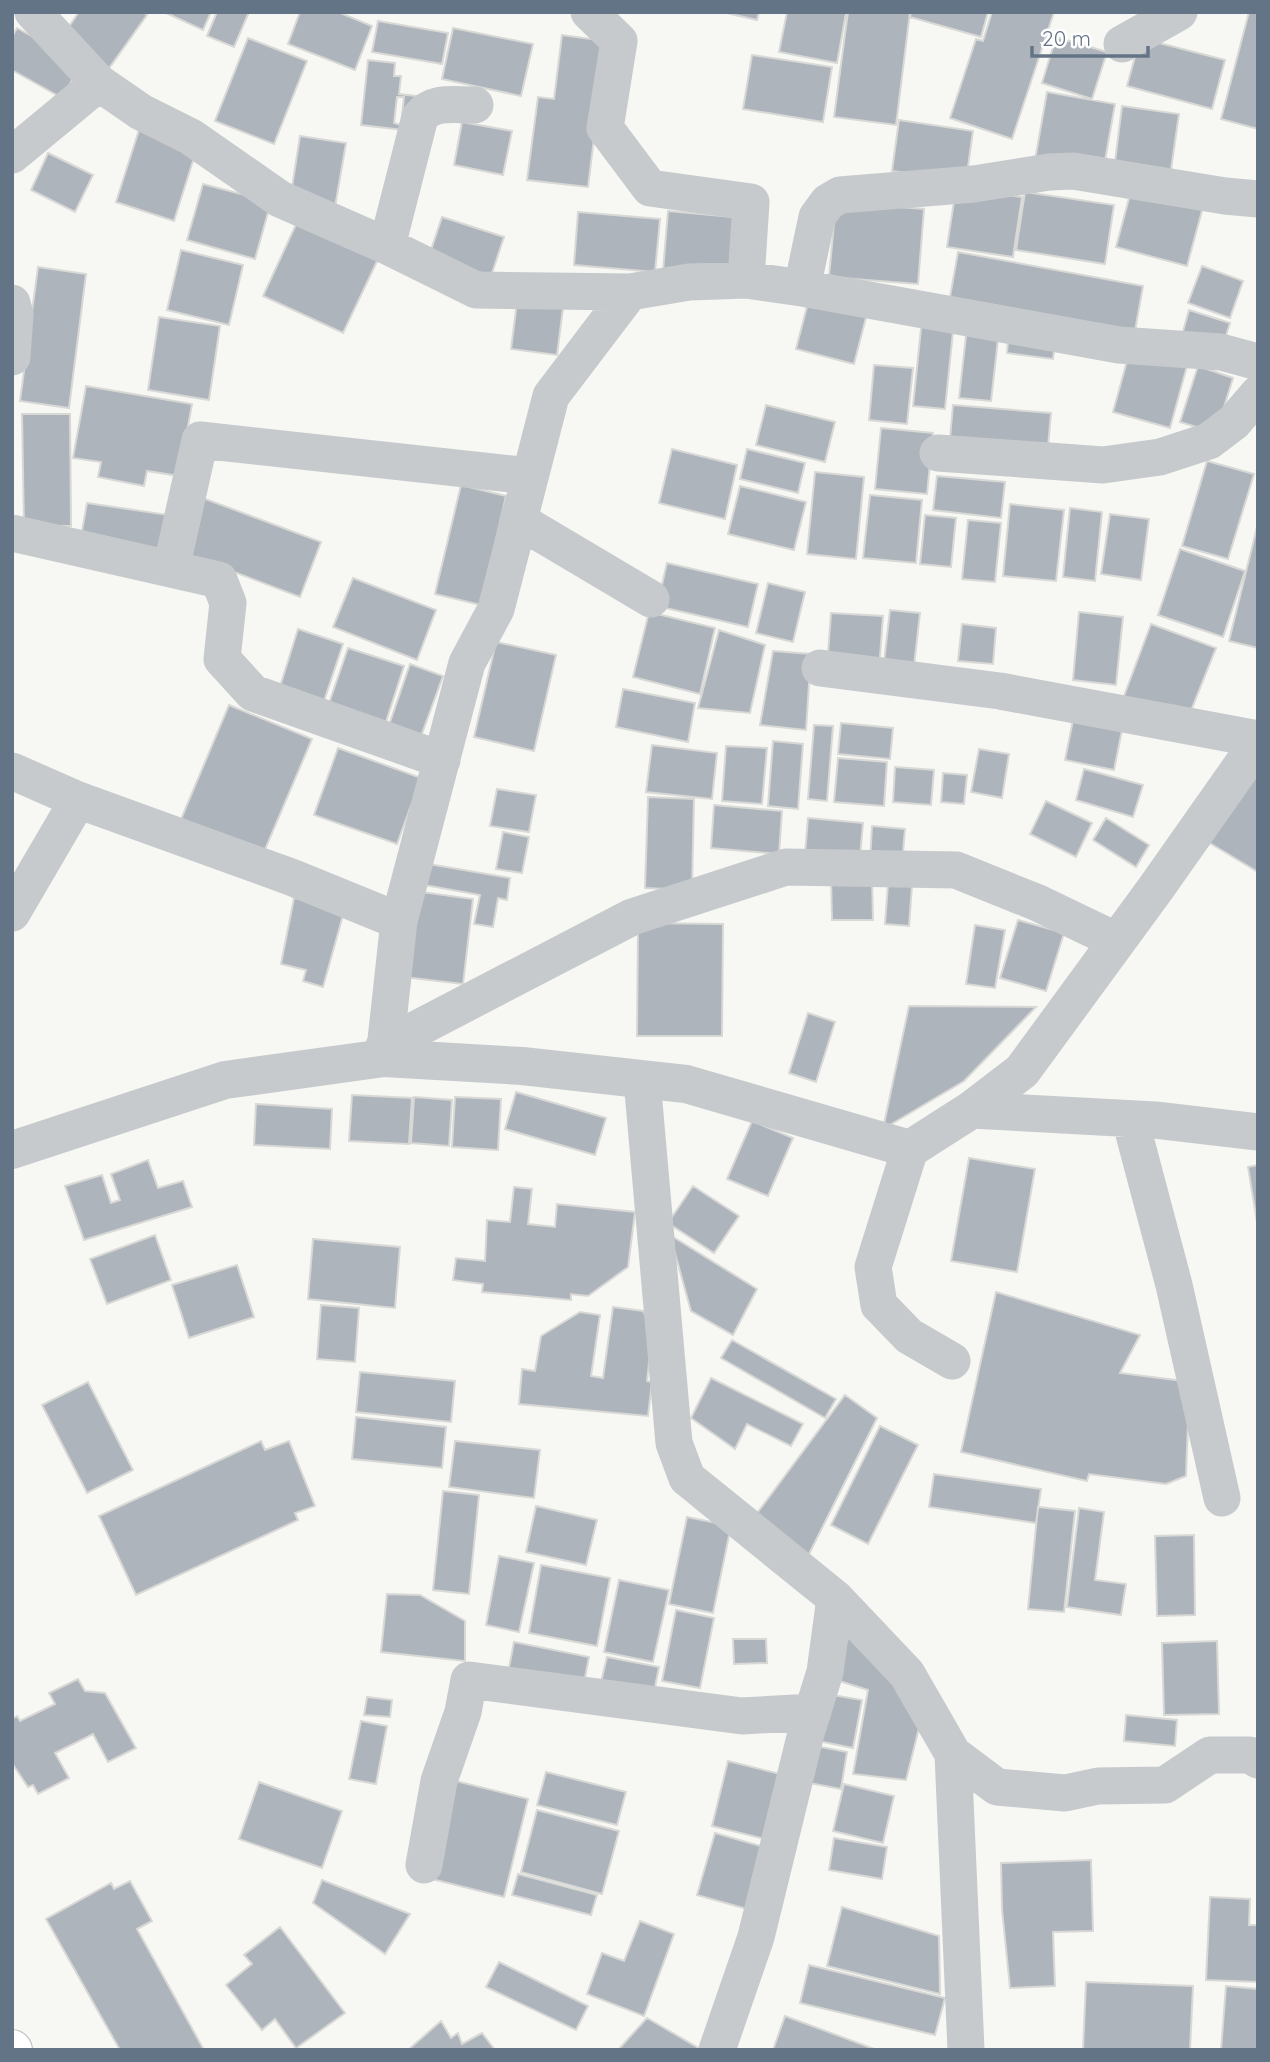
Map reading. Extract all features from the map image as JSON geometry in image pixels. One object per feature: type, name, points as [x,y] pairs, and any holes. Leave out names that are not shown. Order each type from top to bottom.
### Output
[{"type":"street","points":[[33,12],[99,83],[141,112],[191,137],[280,199],[476,289],[630,292],[689,282],[746,280],[1119,345],[1221,352],[1258,362]]},
{"type":"street","points":[[589,12],[620,41],[605,128],[650,188],[751,202],[746,280]]},
{"type":"street","points":[[1122,44],[1179,12]]},
{"type":"street","points":[[12,155],[99,83]]},
{"type":"street","points":[[387,246],[421,117],[426,110],[439,104],[475,105]]},
{"type":"street","points":[[802,288],[817,217],[828,202],[840,195],[974,184],[1049,172],[1073,171],[1258,199]]},
{"type":"street","points":[[384,1052],[398,921],[467,663],[496,609],[551,396],[630,292]]},
{"type":"street","points":[[12,303],[15,314],[12,357]]},
{"type":"street","points":[[938,453],[1103,465],[1160,457],[1209,441],[1234,422],[1258,394]]},
{"type":"street","points":[[171,569],[200,440],[530,476]]},
{"type":"street","points":[[518,520],[651,599]]},
{"type":"street","points":[[12,533],[219,580],[228,603],[222,659],[253,692],[442,760]]},
{"type":"street","points":[[820,668],[1000,691],[1258,741],[1022,1070],[971,1110],[910,1149],[873,1267],[879,1305],[909,1336],[952,1361]]},
{"type":"street","points":[[12,771],[78,800],[291,877],[398,921]]},
{"type":"street","points":[[12,913],[78,800]]},
{"type":"street","points":[[384,1052],[632,917],[786,867],[956,870],[1038,903],[1117,941]]},
{"type":"street","points":[[12,1150],[225,1080],[384,1052],[687,1084],[910,1149]]},
{"type":"street","points":[[642,1080],[674,1443],[687,1478],[835,1598],[907,1674],[953,1754],[997,1787],[1065,1793],[1098,1786],[1165,1785],[1210,1755],[1250,1755],[1258,1760]]},
{"type":"street","points":[[971,1110],[1155,1120],[1258,1132]]},
{"type":"street","points":[[1130,1119],[1174,1285],[1222,1498]]},
{"type":"street","points":[[717,2050],[756,1937],[825,1672],[835,1598]]},
{"type":"street","points":[[424,1864],[439,1781],[463,1712],[469,1680],[742,1716],[813,1712]]},
{"type":"street","points":[[953,1754],[965,2049]]},
{"type":"building","points":[[79,12],[143,12],[147,15],[107,71],[61,38]]},
{"type":"building","points":[[164,12],[211,12],[203,30]]},
{"type":"building","points":[[217,12],[249,12],[234,47],[207,36]]},
{"type":"building","points":[[300,12],[338,12],[372,26],[355,70],[288,44]]},
{"type":"building","points":[[722,12],[759,12],[757,20]]},
{"type":"building","points":[[787,12],[846,13],[837,63],[779,52]]},
{"type":"building","points":[[848,12],[910,12],[896,125],[834,117]]},
{"type":"building","points":[[911,12],[988,12],[981,37],[910,17]]},
{"type":"building","points":[[992,12],[1054,12],[1012,139],[950,118],[976,39],[983,41]]},
{"type":"building","points":[[1249,12],[1258,12],[1258,129],[1221,119]]},
{"type":"building","points":[[378,21],[448,33],[442,64],[372,52]]},
{"type":"building","points":[[17,28],[81,64],[62,98],[12,70],[12,37]]},
{"type":"building","points":[[453,28],[533,44],[521,96],[442,79]]},
{"type":"building","points":[[562,35],[606,41],[588,187],[527,180],[538,97],[554,99]]},
{"type":"building","points":[[1056,37],[1107,52],[1092,99],[1042,83]]},
{"type":"building","points":[[248,38],[307,61],[274,144],[215,121]]},
{"type":"building","points":[[1140,38],[1225,60],[1212,109],[1127,86]]},
{"type":"building","points":[[752,55],[832,67],[823,122],[743,109]]},
{"type":"building","points":[[368,60],[395,63],[394,76],[401,76],[399,94],[416,96],[412,131],[361,125]],"holes":[[[397,97],[404,97],[401,125],[394,123]]]},
{"type":"building","points":[[1047,92],[1115,104],[1103,172],[1035,160]]},
{"type":"building","points":[[1122,106],[1179,114],[1170,177],[1114,170]]},
{"type":"building","points":[[899,120],[973,131],[966,181],[892,171]]},
{"type":"building","points":[[462,122],[512,131],[503,175],[454,165]]},
{"type":"building","points":[[139,130],[197,148],[174,221],[116,202]]},
{"type":"building","points":[[300,136],[346,143],[335,207],[290,200]]},
{"type":"building","points":[[48,153],[93,175],[75,212],[31,190]]},
{"type":"building","points":[[203,184],[271,202],[255,259],[187,240]]},
{"type":"building","points":[[1132,187],[1203,207],[1187,266],[1116,247]]},
{"type":"building","points":[[956,188],[1022,197],[1013,257],[947,247]]},
{"type":"building","points":[[1025,192],[1114,205],[1105,264],[1016,250]]},
{"type":"building","points":[[836,202],[924,209],[918,284],[829,277]]},
{"type":"building","points":[[668,211],[744,218],[739,278],[663,271]]},
{"type":"building","points":[[578,212],[660,219],[655,272],[574,265]]},
{"type":"building","points":[[442,217],[504,237],[491,276],[429,256]]},
{"type":"building","points":[[299,218],[380,255],[343,333],[263,296]]},
{"type":"building","points":[[181,250],[243,265],[229,325],[167,310]]},
{"type":"building","points":[[958,252],[1143,286],[1135,331],[950,297]]},
{"type":"building","points":[[1202,266],[1243,281],[1230,318],[1188,303]]},
{"type":"building","points":[[38,267],[86,274],[69,408],[20,401]]},
{"type":"building","points":[[811,291],[869,306],[854,364],[796,349]]},
{"type":"building","points":[[517,302],[563,308],[557,355],[511,349]]},
{"type":"building","points":[[1189,310],[1230,323],[1222,348],[1182,335]]},
{"type":"building","points":[[159,317],[220,326],[209,400],[148,390]]},
{"type":"building","points":[[922,319],[954,322],[945,409],[913,406]]},
{"type":"building","points":[[967,327],[999,331],[991,401],[959,398]]},
{"type":"building","points":[[1009,329],[1056,334],[1053,359],[1007,353]]},
{"type":"building","points":[[1130,350],[1187,366],[1170,428],[1113,412]]},
{"type":"building","points":[[874,365],[913,368],[907,424],[869,420]]},
{"type":"building","points":[[1198,366],[1233,378],[1216,433],[1180,422]]},
{"type":"building","points":[[86,386],[192,404],[179,476],[147,471],[144,486],[98,477],[101,462],[73,458]]},
{"type":"building","points":[[766,405],[835,422],[825,462],[756,445]]},
{"type":"building","points":[[953,405],[1051,413],[1047,458],[949,449]]},
{"type":"building","points":[[22,414],[70,414],[71,526],[24,526]]},
{"type":"building","points":[[881,428],[933,433],[927,494],[875,489]]},
{"type":"building","points":[[672,449],[737,465],[725,519],[659,503]]},
{"type":"building","points":[[747,449],[805,463],[798,493],[740,479]]},
{"type":"building","points":[[1207,461],[1254,474],[1228,559],[1182,546]]},
{"type":"building","points":[[815,472],[864,477],[856,559],[807,554]]},
{"type":"building","points":[[937,476],[1005,482],[1001,518],[933,510]]},
{"type":"building","points":[[461,485],[506,496],[481,605],[435,594]]},
{"type":"building","points":[[740,486],[806,502],[794,550],[728,534]]},
{"type":"building","points":[[870,495],[922,500],[916,563],[863,558]]},
{"type":"building","points":[[200,497],[321,542],[300,597],[179,551]]},
{"type":"building","points":[[87,503],[175,516],[169,556],[80,542]]},
{"type":"building","points":[[1010,504],[1064,510],[1056,581],[1003,576]]},
{"type":"building","points":[[1070,508],[1102,512],[1095,581],[1063,577]]},
{"type":"building","points":[[1110,514],[1149,519],[1141,580],[1101,574]]},
{"type":"building","points":[[925,515],[956,518],[951,567],[920,564]]},
{"type":"building","points":[[968,520],[1001,523],[995,582],[962,579]]},
{"type":"building","points":[[1258,523],[1258,648],[1229,641]]},
{"type":"building","points":[[1180,549],[1245,571],[1223,637],[1158,615]]},
{"type":"building","points":[[667,563],[758,584],[748,627],[657,606]]},
{"type":"building","points":[[353,578],[436,610],[417,660],[333,627]]},
{"type":"building","points":[[768,583],[805,592],[793,642],[756,633]]},
{"type":"building","points":[[890,610],[920,613],[914,666],[884,662]]},
{"type":"building","points":[[649,612],[715,628],[700,694],[633,677]]},
{"type":"building","points":[[1079,612],[1123,617],[1116,685],[1073,680]]},
{"type":"building","points":[[831,613],[883,616],[879,670],[827,667]]},
{"type":"building","points":[[962,624],[996,628],[993,664],[958,661]]},
{"type":"building","points":[[1151,624],[1216,648],[1186,723],[1121,704]]},
{"type":"building","points":[[298,629],[343,644],[322,707],[278,693]]},
{"type":"building","points":[[719,630],[765,645],[750,713],[698,708]]},
{"type":"building","points":[[496,642],[556,655],[534,751],[474,737]]},
{"type":"building","points":[[348,648],[404,666],[384,728],[327,709]]},
{"type":"building","points":[[773,651],[811,654],[806,730],[760,725]]},
{"type":"building","points":[[410,664],[443,676],[420,739],[388,728]]},
{"type":"building","points":[[623,689],[695,703],[688,742],[616,727]]},
{"type":"building","points":[[229,705],[312,739],[261,859],[179,824]]},
{"type":"building","points":[[1073,720],[1122,730],[1114,770],[1065,760]]},
{"type":"building","points":[[841,723],[893,728],[890,759],[838,754]]},
{"type":"building","points":[[814,725],[833,726],[827,801],[808,799]]},
{"type":"building","points":[[773,741],[803,744],[798,809],[768,806]]},
{"type":"building","points":[[652,745],[717,753],[712,799],[646,792]]},
{"type":"building","points":[[726,746],[767,748],[762,804],[722,801]]},
{"type":"building","points":[[338,748],[421,778],[397,844],[314,815]]},
{"type":"building","points":[[979,749],[1009,754],[1002,798],[971,792]]},
{"type":"building","points":[[838,758],[887,762],[884,806],[834,802]]},
{"type":"building","points":[[1258,759],[1258,872],[1203,839]]},
{"type":"building","points":[[895,767],[934,770],[931,805],[893,802]]},
{"type":"building","points":[[1084,769],[1143,785],[1133,817],[1076,800]]},
{"type":"building","points":[[943,773],[967,775],[964,804],[941,802]]},
{"type":"building","points":[[497,789],[536,795],[529,832],[490,826]]},
{"type":"building","points":[[648,797],[694,799],[692,890],[645,888]]},
{"type":"building","points":[[1046,801],[1092,823],[1076,857],[1030,834]]},
{"type":"building","points":[[714,805],[782,811],[779,854],[711,848]]},
{"type":"building","points":[[808,818],[863,823],[860,857],[805,853]]},
{"type":"building","points":[[1106,818],[1149,845],[1136,867],[1093,840]]},
{"type":"building","points":[[872,826],[905,829],[902,864],[870,862]]},
{"type":"building","points":[[503,832],[529,837],[522,873],[496,869]]},
{"type":"building","points":[[423,863],[510,878],[507,900],[498,898],[493,927],[474,924],[480,895],[419,884]]},
{"type":"building","points":[[831,876],[872,876],[873,920],[832,920]]},
{"type":"building","points":[[888,884],[912,886],[909,926],[885,924]]},
{"type":"building","points":[[414,891],[473,899],[463,984],[404,977]]},
{"type":"building","points":[[294,898],[345,908],[323,987],[303,981],[306,970],[281,964]]},
{"type":"building","points":[[1018,920],[1064,933],[1046,991],[1000,978]]},
{"type":"building","points":[[638,923],[723,924],[722,1036],[637,1036]]},
{"type":"building","points":[[975,925],[1005,930],[995,988],[966,984]]},
{"type":"building","points":[[909,1006],[1036,1007],[964,1081],[883,1129]]},
{"type":"building","points":[[808,1013],[835,1022],[816,1082],[789,1073]]},
{"type":"building","points":[[516,1092],[606,1118],[595,1155],[505,1129]]},
{"type":"building","points":[[352,1095],[412,1098],[409,1144],[349,1141]]},
{"type":"building","points":[[414,1097],[452,1100],[449,1146],[411,1143]]},
{"type":"building","points":[[455,1097],[501,1099],[498,1150],[452,1147]]},
{"type":"building","points":[[256,1104],[332,1109],[330,1149],[254,1145]]},
{"type":"building","points":[[752,1121],[793,1138],[768,1196],[727,1179]]},
{"type":"building","points":[[969,1158],[1035,1169],[1017,1272],[951,1261]]},
{"type":"building","points":[[148,1160],[158,1188],[183,1181],[192,1207],[84,1240],[65,1186],[102,1175],[111,1203],[120,1200],[111,1174]]},
{"type":"building","points":[[1258,1165],[1258,1228],[1248,1167]]},
{"type":"building","points":[[693,1186],[739,1216],[714,1253],[668,1223]]},
{"type":"building","points":[[514,1187],[532,1189],[528,1224],[555,1227],[557,1204],[635,1212],[628,1267],[588,1296],[571,1294],[571,1300],[482,1292],[483,1284],[453,1280],[456,1258],[485,1261],[487,1220],[510,1222]]},
{"type":"building","points":[[155,1235],[171,1280],[107,1304],[90,1259]]},
{"type":"building","points":[[670,1235],[757,1289],[733,1335],[691,1311]]},
{"type":"building","points":[[313,1239],[400,1247],[395,1308],[308,1299]]},
{"type":"building","points":[[237,1265],[254,1317],[189,1338],[172,1285]]},
{"type":"building","points":[[996,1292],[1140,1335],[1120,1373],[1183,1381],[1189,1395],[1186,1476],[1166,1484],[1089,1474],[1087,1481],[961,1452]]},
{"type":"building","points":[[321,1305],[359,1308],[355,1362],[317,1359]]},
{"type":"building","points":[[613,1307],[643,1311],[653,1328],[647,1381],[652,1382],[648,1416],[519,1404],[522,1369],[535,1371],[541,1336],[580,1312],[600,1315],[591,1376],[603,1378]]},
{"type":"building","points":[[732,1340],[836,1399],[825,1418],[721,1358]]},
{"type":"building","points":[[360,1372],[455,1381],[451,1422],[356,1412]]},
{"type":"building","points":[[711,1378],[803,1424],[791,1446],[747,1424],[735,1449],[691,1418]]},
{"type":"building","points":[[88,1382],[133,1470],[87,1493],[42,1405]]},
{"type":"building","points":[[845,1395],[877,1418],[804,1564],[755,1516]]},
{"type":"building","points":[[356,1417],[446,1427],[442,1468],[352,1459]]},
{"type":"building","points":[[880,1426],[918,1445],[868,1544],[831,1525]]},
{"type":"building","points":[[261,1441],[265,1450],[289,1441],[315,1506],[295,1513],[298,1520],[136,1595],[99,1516]]},
{"type":"building","points":[[455,1441],[540,1450],[534,1498],[449,1487]]},
{"type":"building","points":[[934,1474],[1041,1489],[1036,1523],[929,1507]]},
{"type":"building","points":[[443,1491],[479,1495],[469,1594],[433,1590]]},
{"type":"building","points":[[536,1506],[597,1520],[586,1565],[526,1552]]},
{"type":"building","points":[[1038,1507],[1075,1511],[1064,1612],[1028,1609]]},
{"type":"building","points":[[1079,1508],[1104,1512],[1095,1580],[1126,1584],[1121,1615],[1067,1607]]},
{"type":"building","points":[[687,1517],[731,1526],[713,1613],[669,1604]]},
{"type":"building","points":[[1194,1535],[1195,1615],[1157,1616],[1155,1536]]},
{"type":"building","points":[[499,1556],[534,1563],[519,1632],[486,1625]]},
{"type":"building","points":[[541,1565],[610,1578],[597,1646],[529,1633]]},
{"type":"building","points":[[619,1580],[669,1590],[653,1662],[604,1652]]},
{"type":"building","points":[[387,1594],[420,1595],[465,1621],[465,1661],[381,1652]]},
{"type":"building","points":[[676,1610],[714,1618],[700,1688],[662,1681]]},
{"type":"building","points":[[850,1633],[914,1703],[920,1724],[906,1780],[853,1774],[868,1690],[833,1679]]},
{"type":"building","points":[[733,1639],[766,1639],[767,1663],[734,1664]]},
{"type":"building","points":[[1217,1641],[1219,1714],[1164,1715],[1162,1643]]},
{"type":"building","points":[[514,1642],[589,1657],[582,1693],[507,1678]]},
{"type":"building","points":[[607,1657],[659,1667],[653,1697],[600,1686]]},
{"type":"building","points":[[78,1679],[85,1691],[105,1693],[136,1748],[108,1762],[93,1734],[55,1753],[69,1778],[38,1794],[33,1785],[28,1787],[12,1763],[12,1719],[17,1716],[20,1721],[55,1704],[49,1693]]},
{"type":"building","points":[[821,1693],[862,1700],[853,1748],[813,1740]]},
{"type":"building","points":[[367,1697],[392,1700],[390,1717],[364,1715]]},
{"type":"building","points":[[1126,1715],[1177,1720],[1175,1746],[1124,1741]]},
{"type":"building","points":[[361,1721],[387,1726],[376,1784],[349,1779]]},
{"type":"building","points":[[811,1745],[847,1752],[841,1789],[804,1782]]},
{"type":"building","points":[[728,1761],[788,1776],[773,1841],[712,1826]]},
{"type":"building","points":[[546,1772],[626,1792],[617,1825],[537,1805]]},
{"type":"building","points":[[452,1780],[528,1799],[504,1897],[428,1878]]},
{"type":"building","points":[[259,1782],[342,1811],[322,1868],[239,1839]]},
{"type":"building","points":[[844,1784],[894,1796],[883,1843],[833,1831]]},
{"type":"building","points":[[537,1810],[619,1831],[602,1894],[521,1872]]},
{"type":"building","points":[[715,1833],[771,1849],[754,1911],[697,1895]]},
{"type":"building","points":[[834,1838],[887,1847],[882,1879],[829,1870]]},
{"type":"building","points":[[1091,1860],[1093,1931],[1053,1932],[1055,1986],[1010,1988],[1002,1909],[1001,1863]]},
{"type":"building","points":[[518,1874],[597,1895],[591,1915],[512,1895]]},
{"type":"building","points":[[322,1880],[410,1914],[385,1954],[313,1903]]},
{"type":"building","points":[[130,1881],[152,1921],[137,1929],[204,2050],[120,2050],[46,1919],[111,1883],[114,1889]]},
{"type":"building","points":[[1210,1897],[1250,1899],[1249,1925],[1258,1925],[1258,1982],[1206,1980]]},
{"type":"building","points":[[842,1907],[939,1936],[940,1994],[827,1966]]},
{"type":"building","points":[[640,1921],[674,1934],[644,2016],[587,1994],[602,1953],[624,1961]]},
{"type":"building","points":[[280,1927],[345,2013],[296,2048],[275,2019],[262,2030],[226,1985],[252,1964],[244,1955]]},
{"type":"building","points":[[499,1962],[588,2006],[576,2030],[486,1987]]},
{"type":"building","points":[[809,1965],[945,1998],[935,2035],[800,2003]]},
{"type":"building","points":[[1086,1982],[1193,1986],[1190,2050],[1083,2050]]},
{"type":"building","points":[[1226,1986],[1258,1989],[1258,2050],[1221,2050]]},
{"type":"building","points":[[785,2016],[877,2050],[773,2050]]},
{"type":"building","points":[[647,2018],[702,2050],[618,2050]]},
{"type":"building","points":[[441,2021],[451,2038],[458,2033],[462,2044],[482,2033],[495,2050],[408,2050]]}]
